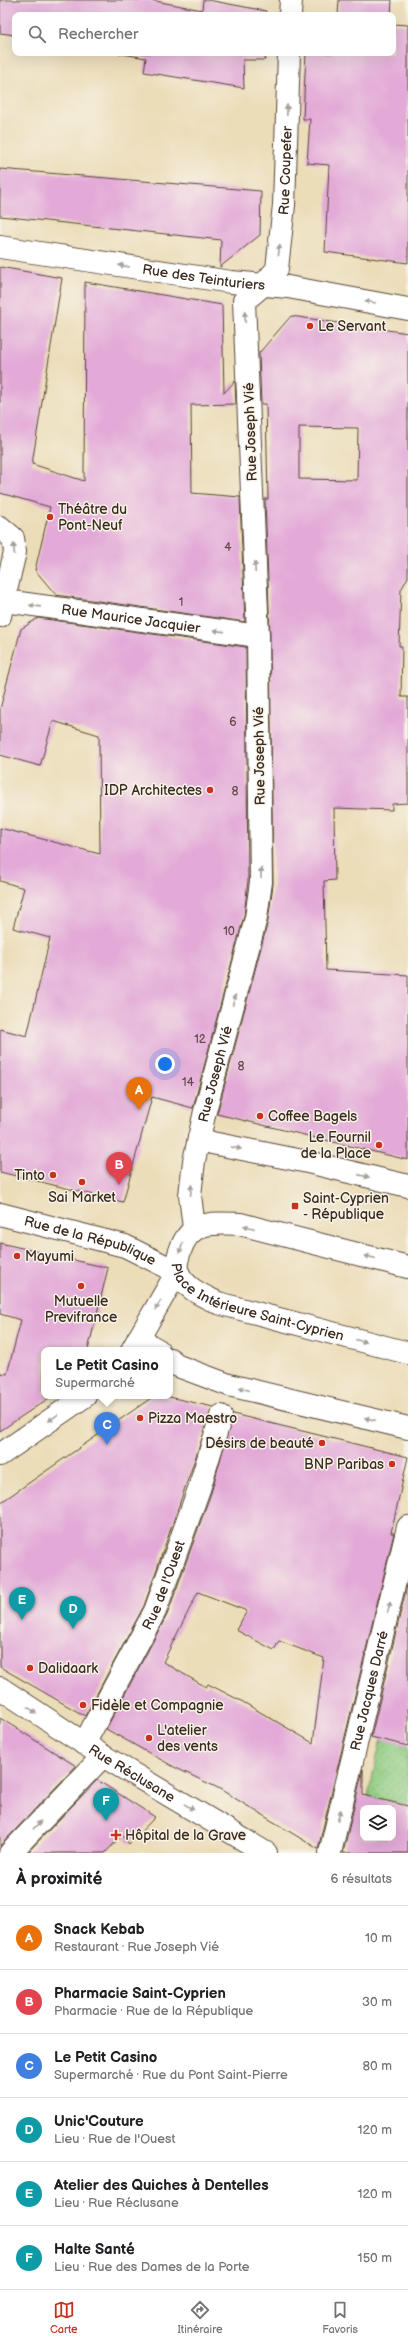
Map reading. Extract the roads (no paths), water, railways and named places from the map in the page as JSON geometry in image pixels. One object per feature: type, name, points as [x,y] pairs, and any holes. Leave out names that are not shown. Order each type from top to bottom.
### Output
[{"type":"street","points":[[290,12],[291,0]]},
{"type":"street","name":"Rue Coupefer","points":[[264,284],[277,269],[284,205],[289,56]]},
{"type":"street","name":"Rue des Teinturiers","points":[[0,247],[231,282],[264,284],[408,309]]},
{"type":"street","name":"Rue Joseph Vié","points":[[194,1228],[190,1195],[199,1138],[256,918],[261,882],[258,636],[244,301],[264,284]]},
{"type":"street","points":[[0,527],[13,538],[15,552],[2,609]]},
{"type":"street","name":"Rue Maurice Jacquier","points":[[2,609],[258,636]]},
{"type":"street","points":[[199,1138],[212,1143],[308,1162],[408,1186]]},
{"type":"street","name":"Rue de la République","points":[[0,1214],[125,1246],[177,1272]]},
{"type":"street","points":[[194,1228],[206,1224],[240,1224],[408,1267]]},
{"type":"street","name":"Place Intérieure Saint-Cyprien","points":[[194,1228],[185,1239],[180,1250],[177,1272],[191,1288],[218,1303],[408,1353]]},
{"type":"street","points":[[146,1347],[135,1344],[177,1272]]},
{"type":"street","points":[[173,1362],[178,1366],[229,1385],[408,1428]]},
{"type":"street","points":[[0,1455],[81,1399]]},
{"type":"street","name":"Rue de l'Ouest","points":[[84,1744],[155,1611],[199,1489],[221,1416]]},
{"type":"street","name":"Rue Jacques Darré","points":[[330,1853],[408,1527]]},
{"type":"street","name":"Rue Réclusane","points":[[0,1688],[103,1756],[266,1853]]},
{"type":"street","points":[[10,1853],[103,1756]]},
{"type":"place","name":"Le Servant","points":[[310,326]]},
{"type":"place","name":"Théâtre du Pont-Neuf","points":[[50,517]]},
{"type":"place","name":"IDP Architectes","points":[[210,790]]},
{"type":"place","name":"Snack Kebab","points":[[139,1110]]},
{"type":"place","name":"Coffee Bagels","points":[[260,1116]]},
{"type":"place","name":"Le Fournil de la Place","points":[[379,1145]]},
{"type":"place","name":"Tinto","points":[[53,1175]]},
{"type":"place","name":"Sai Market","points":[[82,1182]]},
{"type":"place","name":"Pharmacie Saint-Cyprien","points":[[119,1185]]},
{"type":"place","name":"Saint-Cyprien - République","points":[[295,1206]]},
{"type":"place","name":"Mayumi","points":[[17,1256]]},
{"type":"place","name":"Mutuelle Previfrance","points":[[81,1286]]},
{"type":"place","name":"Pizza Maestro","points":[[140,1418]]},
{"type":"place","name":"Désirs de beauté","points":[[322,1443]]},
{"type":"place","name":"Le Petit Casino","points":[[107,1445]]},
{"type":"place","name":"BNP Paribas","points":[[392,1464]]},
{"type":"place","name":"Atelier des Quiches à Dentelles","points":[[22,1620]]},
{"type":"place","name":"Unic'Couture","points":[[73,1629]]},
{"type":"place","name":"Dalidaark","points":[[30,1668]]},
{"type":"place","name":"Fidèle et Compagnie","points":[[83,1705]]},
{"type":"place","name":"L'atelier des vents","points":[[149,1738]]},
{"type":"place","name":"Halte Santé","points":[[106,1821]]},
{"type":"place","name":"Hôpital de la Grave","points":[[116,1835]]}]
